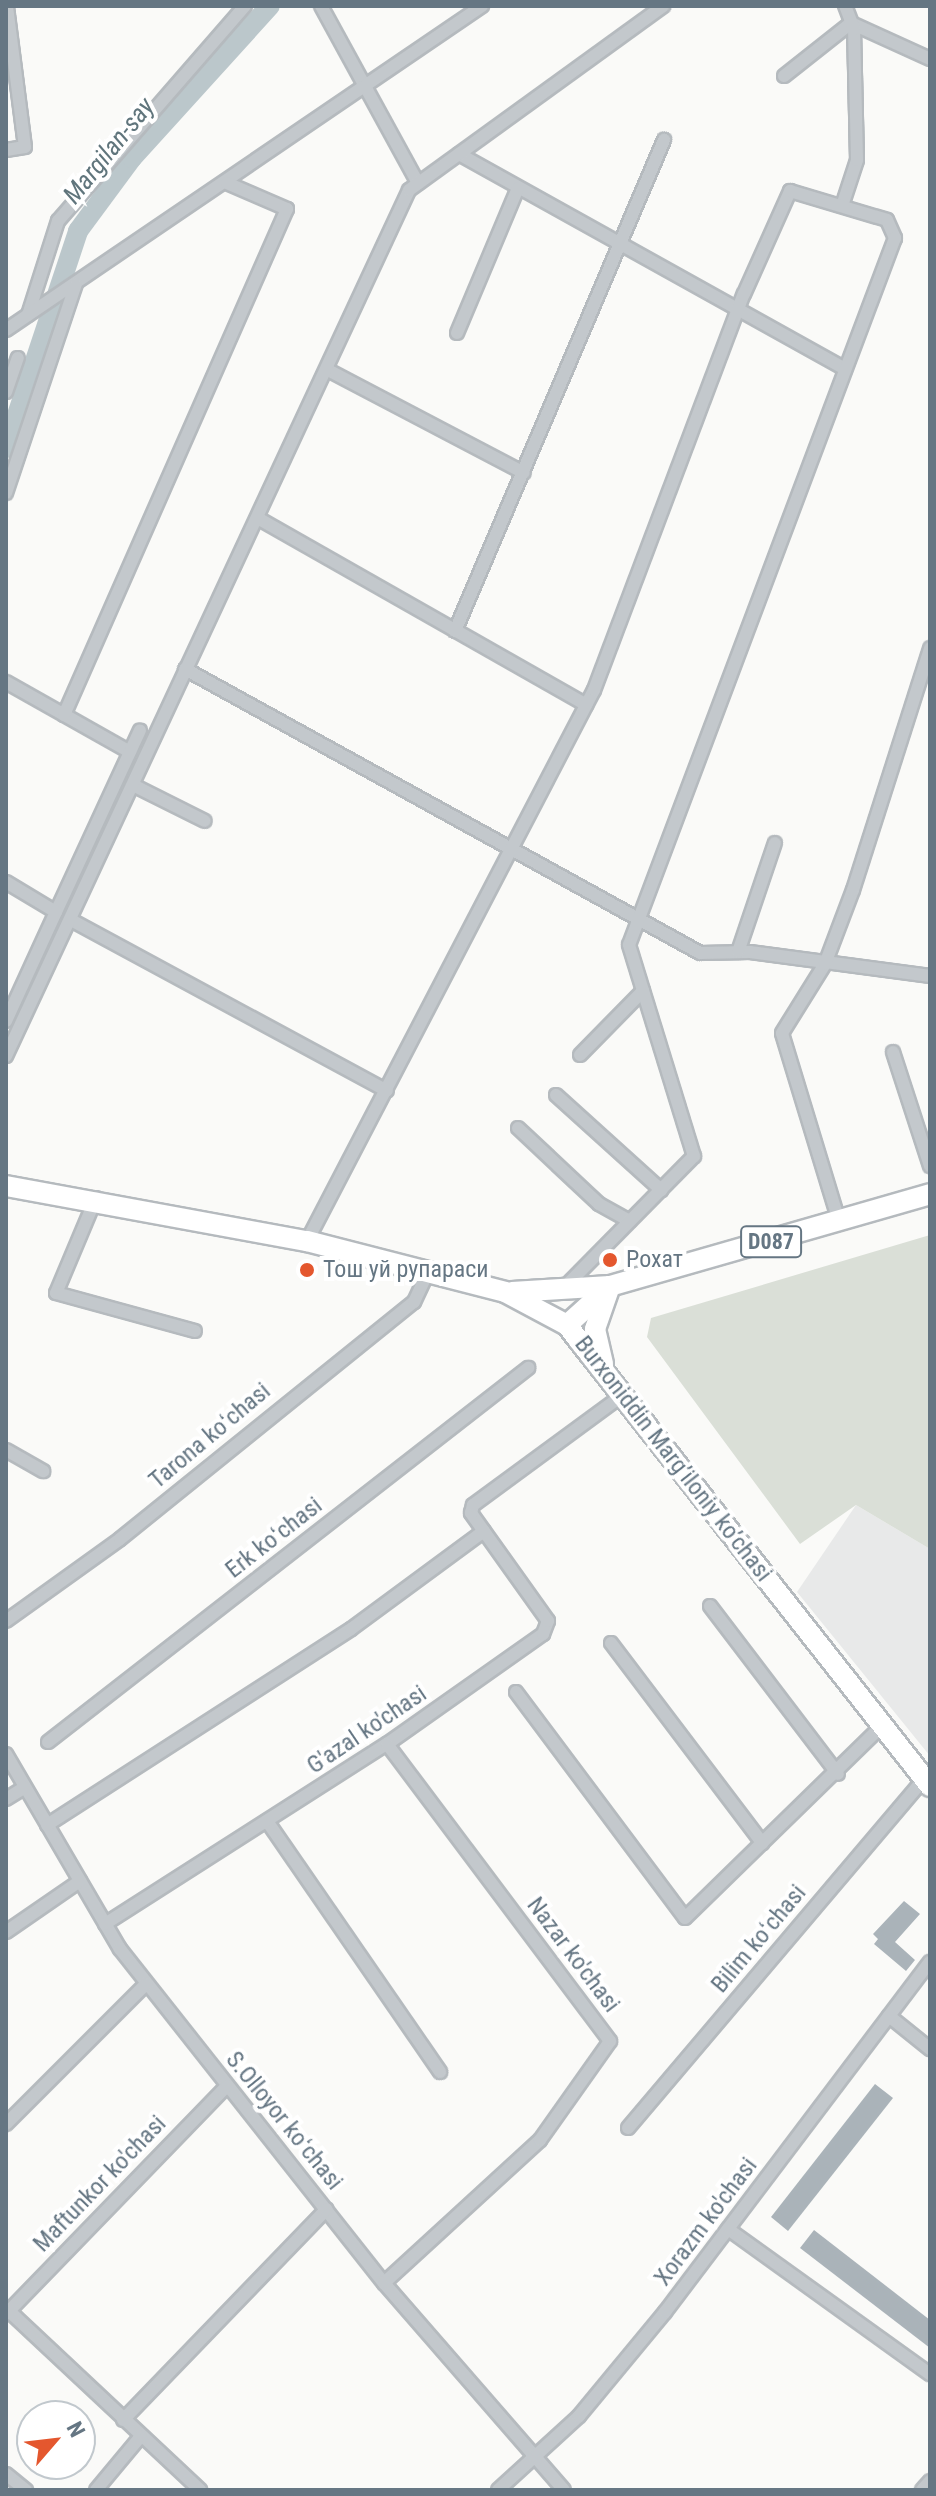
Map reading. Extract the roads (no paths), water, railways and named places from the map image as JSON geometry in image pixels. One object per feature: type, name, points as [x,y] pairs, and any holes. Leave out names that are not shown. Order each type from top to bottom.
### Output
[{"type":"main road","name":"Burxoniddin Marg’iloniy ko’chasi","points":[[6,1186],[96,1198],[307,1241],[505,1292],[567,1325],[927,1782]]},
{"type":"main road","name":"D087","points":[[505,1292],[559,1292],[610,1286],[930,1194]]},
{"type":"main road","name":"D087","points":[[567,1325],[610,1286]]},
{"type":"main road","points":[[603,1367],[595,1329],[610,1286]]},
{"type":"street","points":[[6,150],[25,147],[7,6]]},
{"type":"street","points":[[28,315],[58,221],[245,6]]},
{"type":"street","points":[[321,6],[418,183]]},
{"type":"street","points":[[6,330],[227,183],[482,6]]},
{"type":"street","points":[[6,1056],[185,669],[261,520],[409,190],[663,6]]},
{"type":"street","points":[[842,206],[857,160],[851,23],[845,6]]},
{"type":"street","points":[[851,23],[930,59]]},
{"type":"street","points":[[784,76],[851,23]]},
{"type":"street","points":[[455,631],[621,249],[664,140]]},
{"type":"street","points":[[459,154],[737,314],[845,369]]},
{"type":"street","points":[[64,715],[287,209],[227,183]]},
{"type":"street","points":[[457,333],[518,188]]},
{"type":"street","points":[[307,1241],[586,705],[737,314],[790,191],[887,220],[895,238],[635,919],[629,945],[694,1152],[661,1190],[559,1292]]},
{"type":"street","points":[[6,493],[76,284]]},
{"type":"street","points":[[6,392],[18,358]]},
{"type":"street","points":[[328,370],[524,473]]},
{"type":"street","points":[[261,520],[586,705]]},
{"type":"street","points":[[839,1221],[782,1033],[825,964],[930,648]]},
{"type":"street","points":[[185,669],[700,953],[738,952],[930,976]]},
{"type":"street","points":[[6,682],[130,752]]},
{"type":"street","points":[[6,1021],[140,730]]},
{"type":"street","points":[[133,785],[205,821]]},
{"type":"street","points":[[738,952],[775,843]]},
{"type":"street","points":[[6,882],[56,912]]},
{"type":"street","points":[[71,920],[387,1091]]},
{"type":"street","points":[[580,1055],[643,991]]},
{"type":"street","points":[[893,1052],[930,1166]]},
{"type":"street","points":[[556,1095],[661,1190]]},
{"type":"street","points":[[518,1128],[599,1204],[630,1221]]},
{"type":"street","points":[[96,1198],[56,1293],[195,1331]]},
{"type":"street","name":"Tarona koʻchasi","points":[[6,1621],[120,1539],[414,1302],[428,1272]]},
{"type":"street","name":"Erk koʻchasi","points":[[48,1742],[528,1368]]},
{"type":"street","name":"G'azal ko'chasi","points":[[105,1924],[387,1744],[549,1628],[471,1513],[478,1499],[624,1394]]},
{"type":"street","points":[[6,1450],[43,1471]]},
{"type":"street","points":[[47,1825],[351,1629],[484,1531]]},
{"type":"street","points":[[710,1606],[838,1774]]},
{"type":"street","points":[[611,1643],[762,1843]]},
{"type":"street","points":[[516,1692],[685,1918],[838,1774],[881,1727]]},
{"type":"street","name":"Nazar ko'chasi","points":[[384,2283],[540,2140],[610,2041],[387,1744]]},
{"type":"street","name":"S.Olloyor koʻchasi","points":[[6,1754],[105,1924],[146,1984],[384,2283],[564,2490]]},
{"type":"street","name":"Bilim koʻchasi","points":[[628,2128],[927,1782]]},
{"type":"street","points":[[6,1799],[25,1787]]},
{"type":"street","points":[[267,1821],[440,2072]]},
{"type":"street","points":[[6,1932],[80,1881]]},
{"type":"street","name":"Xorazm ko'chasi","points":[[498,2490],[536,2460],[579,2416],[728,2229],[930,1962]]},
{"type":"street","points":[[6,2124],[146,1984]]},
{"type":"street","points":[[889,2016],[930,2049]]},
{"type":"street","name":"Maftunkor ko'chasi","points":[[8,2313],[227,2086]]},
{"type":"street","points":[[123,2420],[327,2209]]},
{"type":"street","points":[[728,2229],[930,2374]]},
{"type":"street","points":[[8,2313],[200,2490]]},
{"type":"street","points":[[96,2490],[141,2436]]},
{"type":"street","points":[[6,2474],[26,2490]]},
{"type":"street","points":[[922,2490],[930,2481]]},
{"type":"waterway","name":"Margilan-say","points":[[6,448],[78,231],[132,158],[270,6]]},
{"type":"place","name":"Рохат","points":[[610,1260]]},
{"type":"place","name":"Тош уй рупараси","points":[[307,1270]]}]
